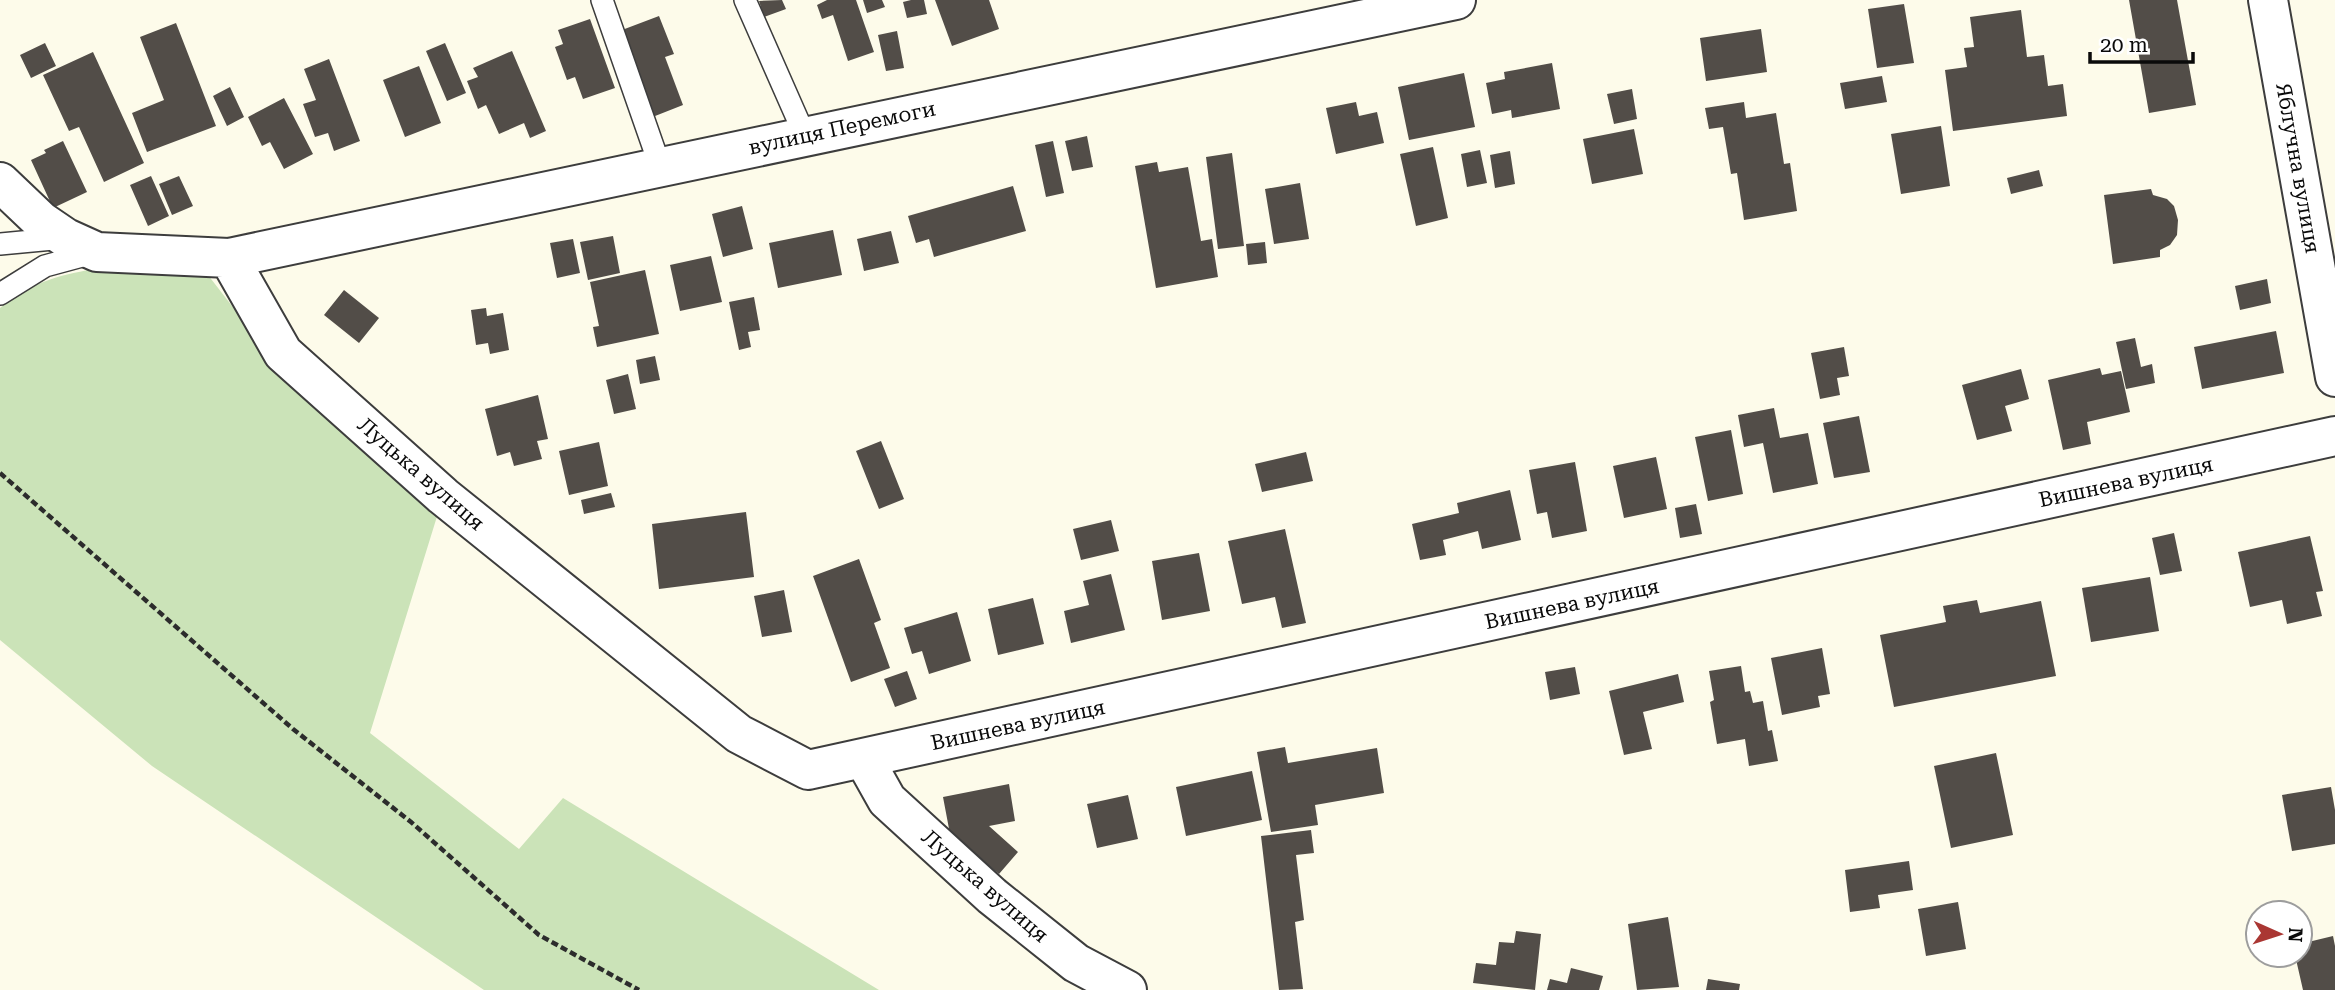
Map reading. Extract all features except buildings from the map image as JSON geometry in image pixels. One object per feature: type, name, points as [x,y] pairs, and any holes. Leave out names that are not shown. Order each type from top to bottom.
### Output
[{"type":"street","name":"вулиця Перемоги","points":[[229,258],[1456,0]]},
{"type":"street","name":"Яблучна вулиця","points":[[2268,0],[2335,377]]},
{"type":"street","points":[[0,182],[68,237]]},
{"type":"street","points":[[0,207],[68,237],[229,258]]},
{"type":"street","name":"Луцька вулиця","points":[[229,258],[283,353],[443,496],[739,734],[808,770]]},
{"type":"street","name":"Вишнева вулиця","points":[[808,770],[2335,436]]},
{"type":"street","name":"Луцька вулиця","points":[[863,759],[887,800],[992,896],[1076,963],[1126,990]]},
{"type":"lane","points":[[602,0],[660,166]]},
{"type":"lane","points":[[745,0],[805,136]]},
{"type":"lane","points":[[0,244],[68,237]]},
{"type":"lane","points":[[0,294],[45,266],[68,237]]},
{"type":"path","points":[[0,473],[293,729],[411,821],[539,935],[639,990]]},
{"type":"green space","points":[[94,269],[208,275],[273,359],[439,510],[370,733],[519,849],[563,798],[879,990],[484,990],[152,766],[0,640],[0,308],[22,292],[44,282]]}]
